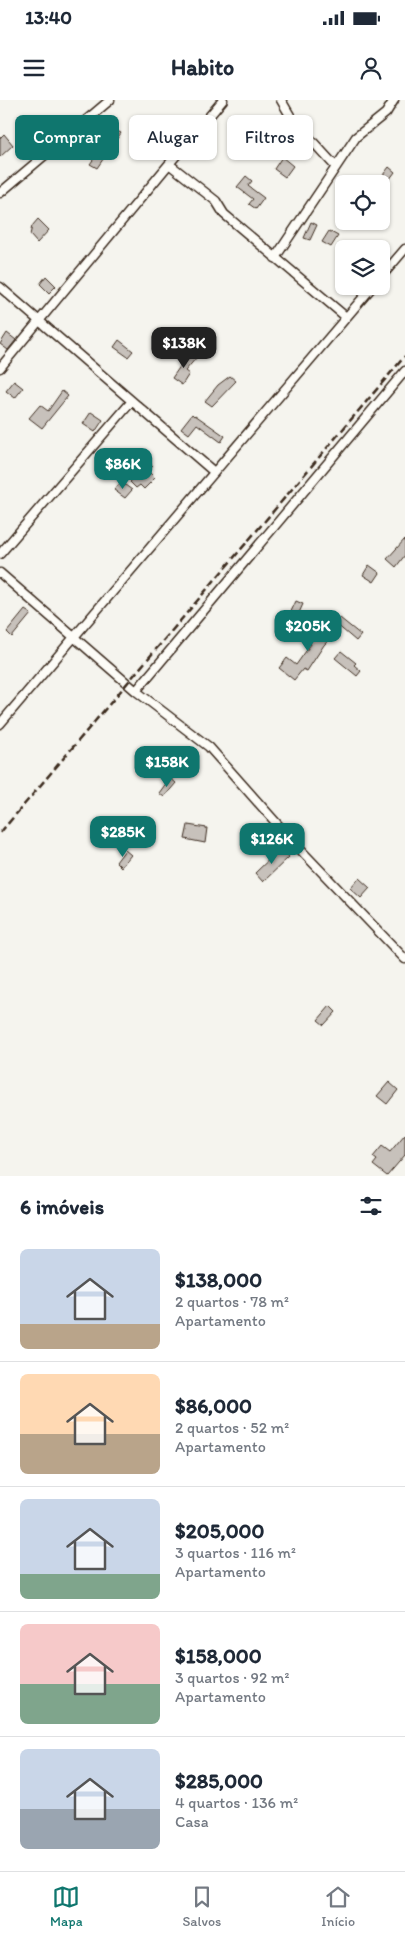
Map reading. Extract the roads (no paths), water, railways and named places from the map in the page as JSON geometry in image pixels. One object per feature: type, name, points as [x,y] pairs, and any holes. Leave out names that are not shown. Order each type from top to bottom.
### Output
[{"type":"street","points":[[0,193],[110,100]]},
{"type":"street","points":[[0,368],[223,100]]},
{"type":"street","points":[[282,100],[292,119],[336,167]]},
{"type":"street","points":[[275,258],[356,137],[386,113],[394,100]]},
{"type":"street","points":[[169,164],[216,201],[224,214],[346,317]]},
{"type":"street","points":[[390,266],[405,249]]},
{"type":"street","points":[[0,287],[214,472]]},
{"type":"street","points":[[0,724],[365,295]]},
{"type":"street","points":[[136,691],[405,371]]},
{"type":"street","points":[[0,554],[132,401]]},
{"type":"street","points":[[0,573],[136,691],[209,747],[294,843],[405,959]]},
{"type":"railway","points":[[0,833],[405,356]]}]
